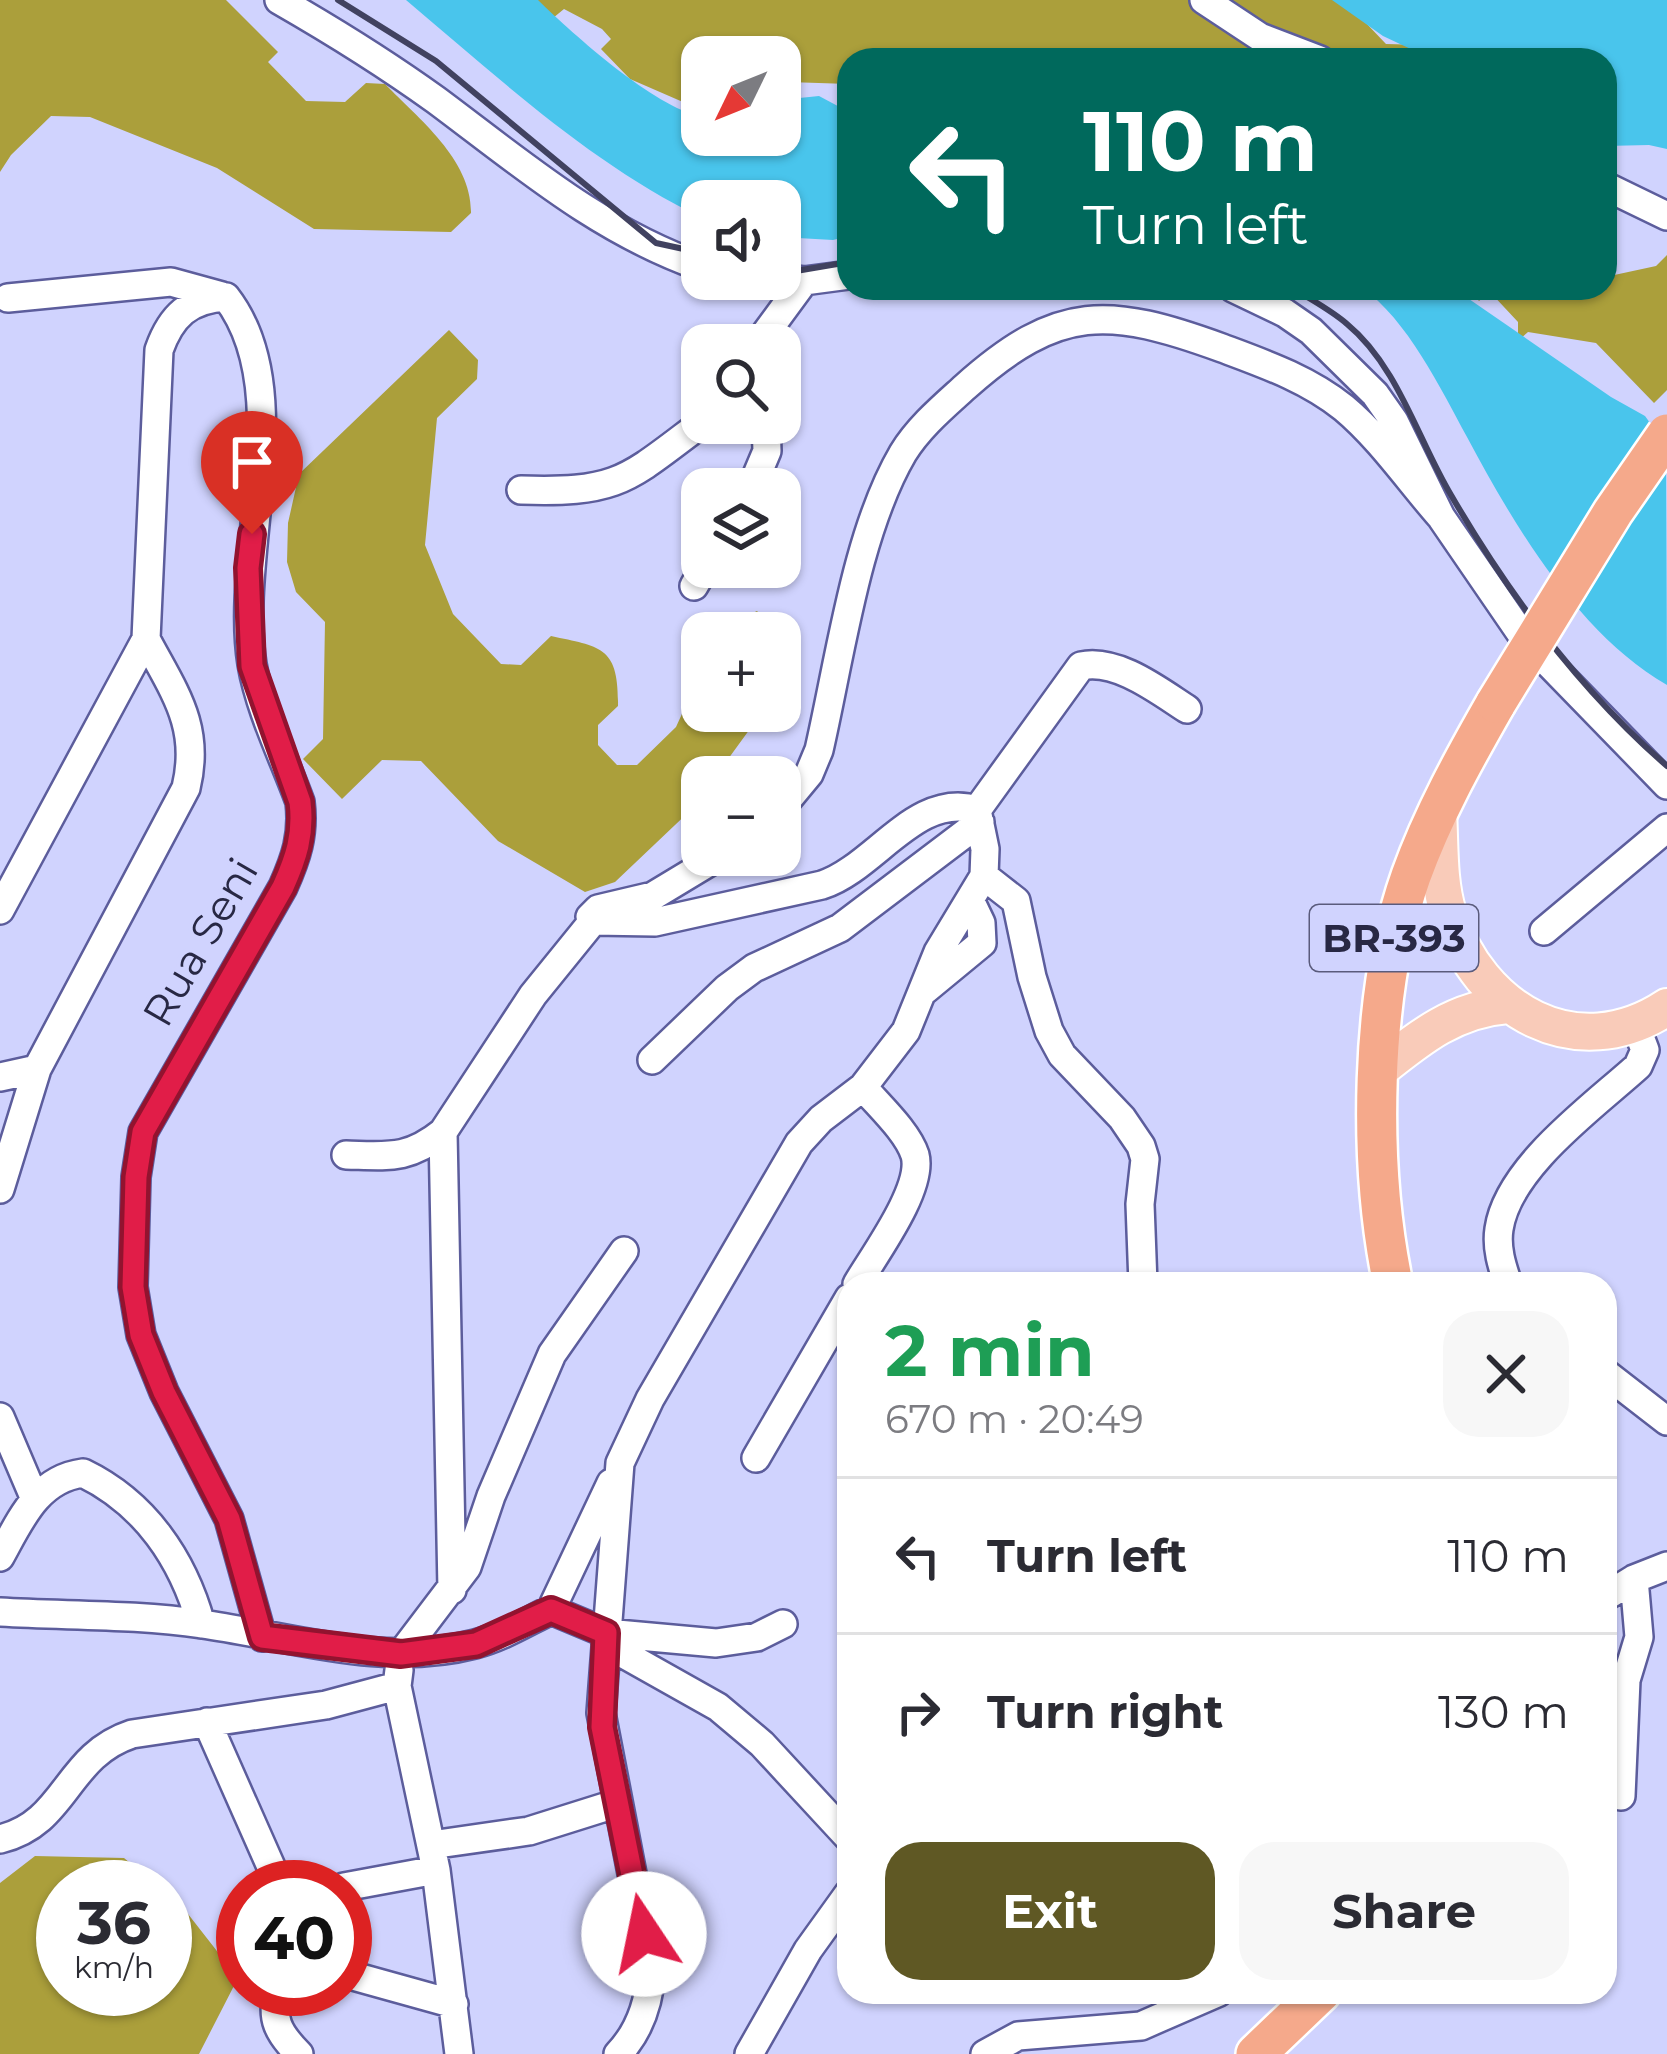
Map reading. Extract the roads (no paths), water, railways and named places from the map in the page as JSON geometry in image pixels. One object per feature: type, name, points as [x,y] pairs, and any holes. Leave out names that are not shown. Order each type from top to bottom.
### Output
[{"type":"highway","name":"BR-393","points":[[1391,1272],[1381,1226],[1378,1071],[1394,937],[1411,878],[1438,811],[1496,703],[1612,512],[1667,434]]},
{"type":"highway","points":[[1256,2054],[1308,2004]]},
{"type":"main road","points":[[1438,811],[1443,896],[1449,919],[1469,957],[1508,1005],[1564,1030],[1652,1016]]},
{"type":"main road","points":[[1378,1071],[1442,1023],[1483,1007],[1508,1005]]},
{"type":"street","points":[[279,0],[430,96],[605,223],[681,260]]},
{"type":"street","points":[[1204,0],[1260,37],[1289,48]]},
{"type":"street","points":[[1617,192],[1667,216]]},
{"type":"street","points":[[801,278],[837,276]]},
{"type":"street","points":[[8,298],[171,282],[226,297]]},
{"type":"street","points":[[0,910],[146,639],[159,350],[187,305],[226,297]]},
{"type":"street","name":"Rua Seni","points":[[226,297],[247,328],[260,405],[261,466],[248,568],[252,666],[300,802],[303,826],[283,887],[175,1070],[137,1152],[133,1287],[141,1335],[164,1392],[229,1519],[262,1637]]},
{"type":"street","points":[[1258,300],[1311,332],[1375,394],[1394,421],[1441,517]]},
{"type":"street","points":[[801,783],[819,750],[865,549],[905,449],[938,411],[1019,342],[1061,323],[1098,318],[1142,322],[1278,368],[1348,411],[1441,517],[1524,638],[1667,785]]},
{"type":"street","points":[[521,490],[569,492],[608,487],[681,439]]},
{"type":"street","points":[[0,1189],[38,1069],[186,788],[193,758],[190,727],[146,639]]},
{"type":"street","points":[[652,1060],[727,988],[754,968],[840,928],[979,816],[1081,666],[1101,665],[1133,677],[1187,709]]},
{"type":"street","points":[[593,921],[655,922],[822,885],[836,881],[920,818],[962,805],[979,816]]},
{"type":"street","points":[[0,1612],[139,1617],[401,1654],[476,1644],[551,1610],[650,1399],[800,1143],[820,1119],[863,1087],[899,1044],[946,938],[984,876],[979,816]]},
{"type":"street","points":[[1544,931],[1667,828]]},
{"type":"street","points":[[593,921],[594,911],[653,896],[686,876]]},
{"type":"street","points":[[984,876],[1016,901],[1033,977],[1049,1030],[1062,1054],[1123,1118],[1141,1146],[1145,1160],[1140,1204],[1143,1272]]},
{"type":"street","points":[[346,1155],[408,1154],[443,1132],[533,995],[593,921]]},
{"type":"street","points":[[1504,1272],[1499,1227],[1511,1193],[1547,1149],[1638,1066],[1652,1016]]},
{"type":"street","points":[[0,1077],[38,1069]]},
{"type":"street","points":[[863,1087],[906,1140],[915,1155],[916,1174],[864,1272]]},
{"type":"street","points":[[443,1132],[452,1590]]},
{"type":"street","points":[[459,2054],[434,1857],[397,1686],[401,1654],[472,1558],[491,1496],[552,1354],[624,1250]]},
{"type":"street","points":[[756,1458],[837,1319]]},
{"type":"street","points":[[1617,1381],[1667,1421]]},
{"type":"street","points":[[0,1417],[34,1497]]},
{"type":"street","points":[[618,2054],[641,2019],[651,1972],[601,1713],[620,1463]]},
{"type":"street","points":[[0,1557],[34,1497],[68,1475],[82,1473],[103,1483],[168,1545],[190,1582],[202,1624]]},
{"type":"street","points":[[1617,1590],[1667,1566]]},
{"type":"street","points":[[1621,1796],[1626,1680],[1639,1637],[1634,1579]]},
{"type":"street","points":[[551,1610],[718,1707],[762,1744],[837,1825]]},
{"type":"street","points":[[606,1638],[716,1643],[757,1637],[784,1624]]},
{"type":"street","points":[[0,1839],[41,1820],[80,1766],[111,1741],[326,1705],[397,1686]]},
{"type":"street","points":[[207,1722],[268,1860]]},
{"type":"street","points":[[372,1878],[617,1803]]},
{"type":"street","points":[[749,2054],[808,1949],[837,1909]]},
{"type":"street","points":[[372,1981],[454,2005]]},
{"type":"street","points":[[985,2054],[1018,2036],[1141,2026],[1191,2004]]},
{"type":"street","points":[[274,2016],[278,2031],[299,2054]]},
{"type":"water","points":[[406,0],[538,0],[638,85],[681,109],[681,156],[801,156],[801,98],[819,96],[837,106],[837,239],[801,238],[801,180],[681,180],[681,207],[584,146]]},
{"type":"water","points":[[1332,0],[1667,0],[1667,149],[1617,146],[1617,48],[1408,48]]},
{"type":"water","points":[[1470,300],[1645,416],[1666,445],[1667,685],[1605,637],[1551,575],[1506,506],[1422,356],[1378,301]]},
{"type":"railway","points":[[338,0],[436,61],[656,243],[681,248]]},
{"type":"railway","points":[[801,270],[837,264]]},
{"type":"railway","points":[[1312,300],[1365,341],[1497,569],[1575,673],[1667,766]]}]
